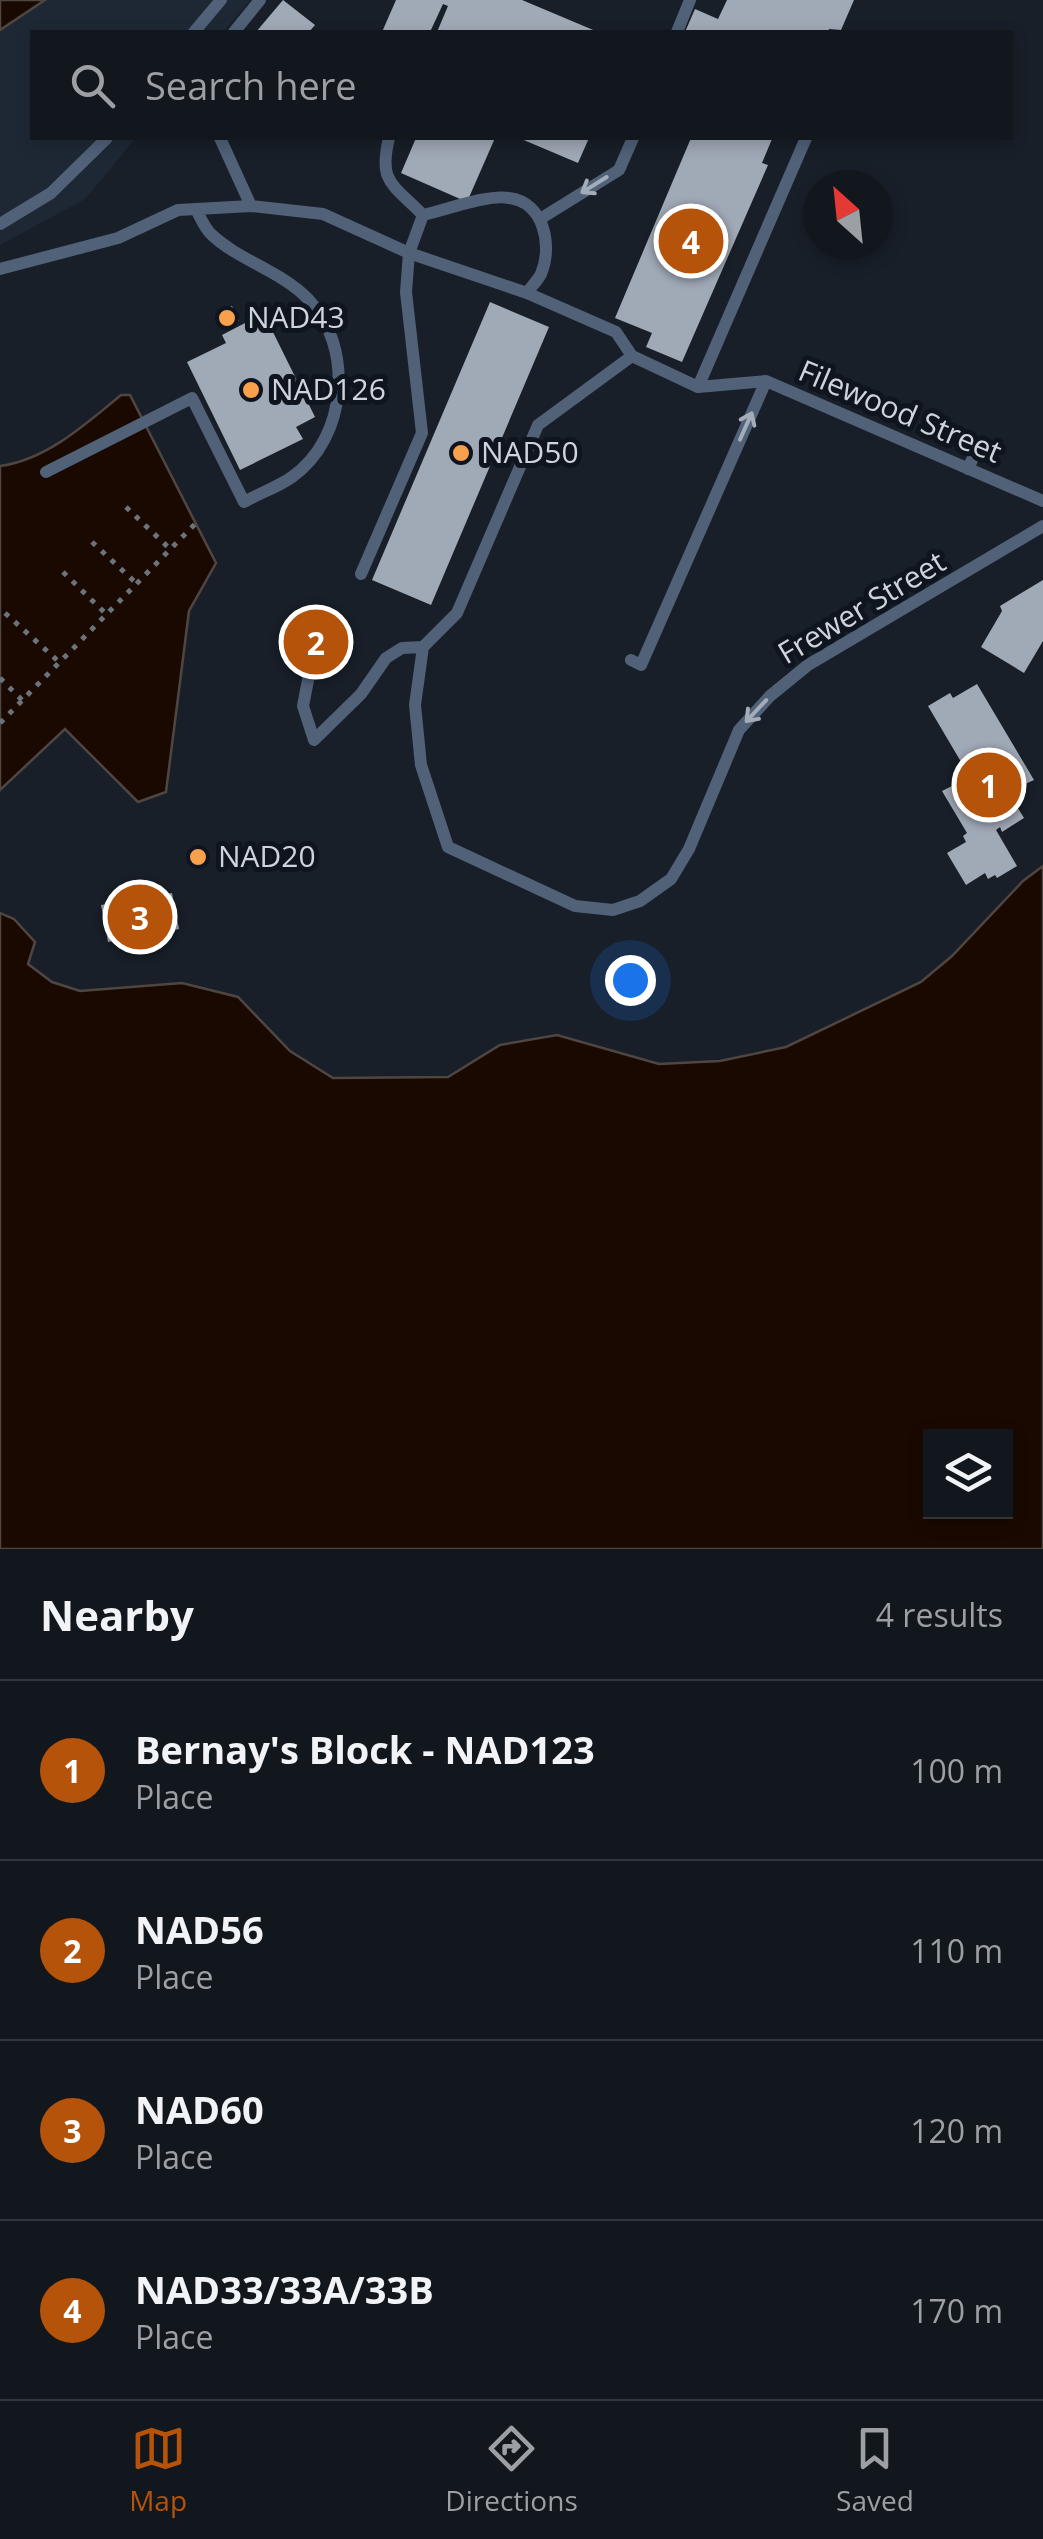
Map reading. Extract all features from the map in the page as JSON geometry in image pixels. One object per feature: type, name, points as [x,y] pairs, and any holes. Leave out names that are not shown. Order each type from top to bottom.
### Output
[{"type":"lane","points":[[196,30],[221,0]]},
{"type":"lane","points":[[236,30],[260,0]]},
{"type":"lane","points":[[678,30],[690,0]]},
{"type":"lane","points":[[0,224],[50,193],[105,140]]},
{"type":"lane","points":[[221,140],[251,206]]},
{"type":"lane","points":[[388,140],[382,163],[388,180],[424,215]]},
{"type":"lane","points":[[540,219],[619,170],[632,140]]},
{"type":"lane","points":[[698,387],[801,140]]},
{"type":"lane","points":[[424,215],[504,196],[522,201],[540,219],[548,246],[540,275],[527,293]]},
{"type":"lane","name":"Filewood Street","points":[[0,269],[118,238],[178,210],[251,206],[323,214],[409,253],[527,293],[616,332],[632,356],[698,387],[766,382],[1043,501]]},
{"type":"lane","points":[[46,472],[192,398],[244,502],[293,476],[312,458],[328,432],[338,402],[338,352],[328,323],[306,297],[210,234],[196,209]]},
{"type":"lane","points":[[362,574],[422,434],[406,292],[409,253],[424,215]]},
{"type":"lane","points":[[309,675],[304,706],[314,740],[361,694],[386,658],[402,648],[423,647],[475,589],[539,438],[538,424],[632,356]]},
{"type":"lane","points":[[631,660],[641,665],[654,622],[702,511],[766,382]]},
{"type":"lane","points":[[816,403],[822,388]]},
{"type":"lane","points":[[891,435],[898,420]]},
{"type":"lane","points":[[968,469],[975,453]]},
{"type":"lane","name":"Frewer Street","points":[[423,647],[416,704],[421,765],[448,847],[575,906],[612,910],[640,901],[671,879],[689,849],[739,730],[770,696],[808,665],[1043,526]]},
{"type":"path","points":[[126,507],[170,549]]},
{"type":"path","points":[[0,723],[196,522]]},
{"type":"path","points":[[92,542],[136,583]]},
{"type":"path","points":[[63,572],[106,614]]},
{"type":"path","points":[[5,613],[59,662]]},
{"type":"path","points":[[0,678],[22,700]]},
{"type":"shaded area","points":[[0,0],[250,0],[225,30],[30,30],[30,140],[134,140],[85,199],[0,245]]},
{"type":"shaded area","points":[[0,0],[45,0],[0,30]]},
{"type":"shaded area","points":[[121,395],[130,395],[216,563],[189,611],[166,792],[138,802],[65,729],[0,790],[0,466],[49,449]]},
{"type":"shaded area","points":[[1043,866],[1043,1549],[0,1549],[0,913],[14,919],[35,942],[28,964],[52,982],[80,991],[182,983],[238,997],[290,1051],[333,1078],[448,1077],[500,1045],[557,1035],[659,1064],[720,1061],[786,1047],[921,982],[952,956],[1023,881]]},
{"type":"building","points":[[283,0],[315,25],[311,30],[258,30]]},
{"type":"building","points":[[396,0],[522,0],[593,30],[438,30],[448,6],[443,4],[431,30],[383,30]]},
{"type":"building","points":[[727,0],[854,0],[841,30],[686,30],[695,9],[718,19]]},
{"type":"building","points":[[415,140],[494,140],[467,202],[401,173]]},
{"type":"building","points":[[524,140],[588,140],[578,163]]},
{"type":"building","points":[[690,140],[772,140],[762,163],[768,165],[682,362],[646,347],[652,333],[615,318]]},
{"type":"building","name":"NAD50","points":[[490,302],[549,327],[431,605],[372,580]]},
{"type":"building","name":"NAD43","points":[[232,306],[239,321],[223,329],[216,314]]},
{"type":"building","name":"NAD126","points":[[247,322],[251,330],[268,322],[315,417],[296,427],[303,439],[240,470],[187,362],[226,343],[222,335]]},
{"type":"building","points":[[1043,580],[1043,641],[1024,673],[981,647],[1002,611],[1000,606]]},
{"type":"building","points":[[309,617],[333,623],[322,667],[298,661]]},
{"type":"building","points":[[977,684],[1034,780],[1008,792],[1024,818],[1002,832],[1000,827],[996,830],[1017,866],[997,878],[995,875],[988,879],[985,873],[966,885],[947,853],[966,842],[963,836],[967,833],[942,791],[970,777],[928,706]]},
{"type":"building","name":"NAD20","points":[[202,848],[207,859],[194,865],[189,854]]},
{"type":"building","points":[[172,893],[179,929],[108,942],[101,905]]},
{"type":"place","name":"NAD33/33A/33B","points":[[691,241]]},
{"type":"place","name":"NAD43","points":[[227,318]]},
{"type":"place","name":"NAD126","points":[[251,390]]},
{"type":"place","name":"NAD50","points":[[461,453]]},
{"type":"place","name":"NAD56","points":[[316,642]]},
{"type":"place","name":"Bernay's Block - NAD123","points":[[989,785]]},
{"type":"place","name":"NAD20","points":[[198,857]]},
{"type":"place","name":"NAD60","points":[[140,917]]}]
